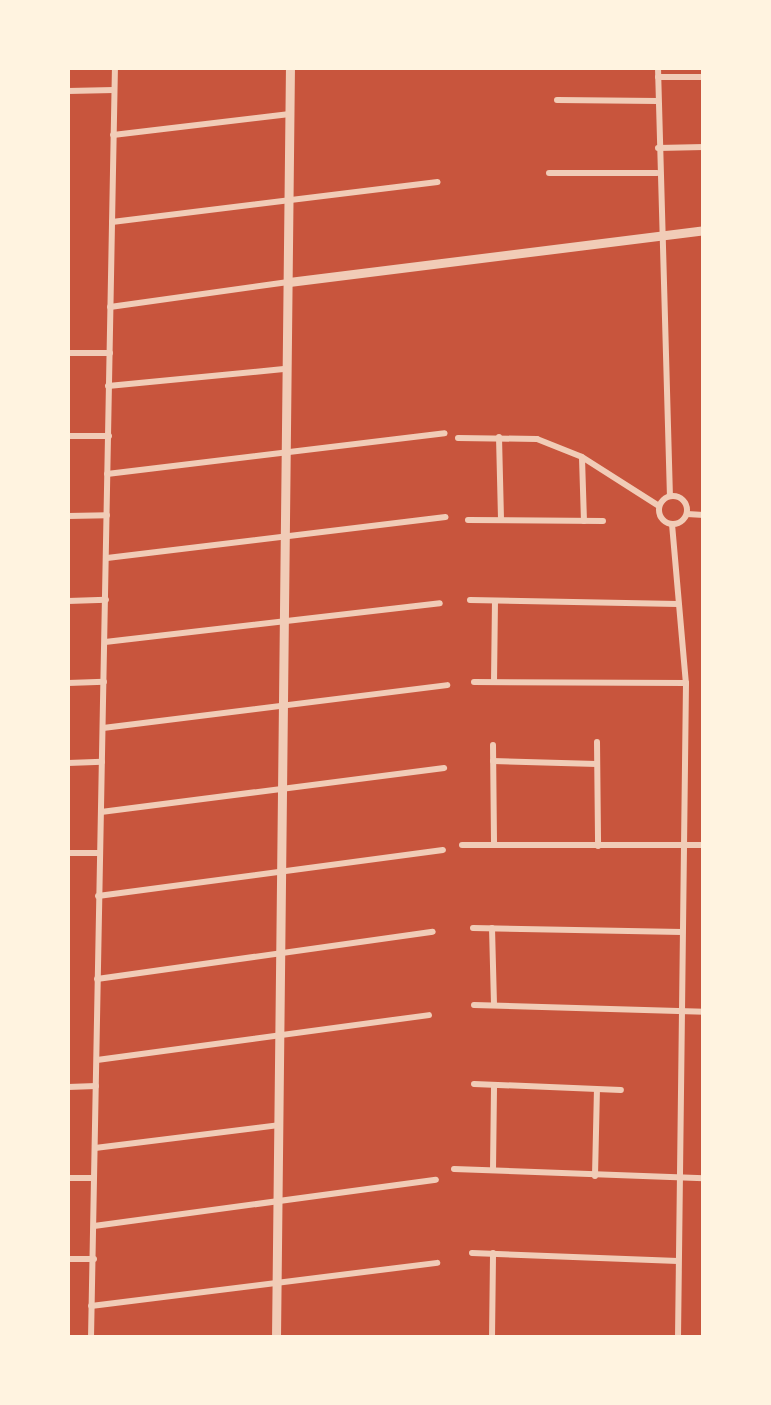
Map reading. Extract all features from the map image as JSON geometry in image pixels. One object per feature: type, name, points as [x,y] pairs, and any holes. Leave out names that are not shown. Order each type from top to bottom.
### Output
[{"type":"street","points":[[91,1338],[115,68]]},
{"type":"street","points":[[276,1338],[284,952],[282,704],[290,68]]},
{"type":"street","points":[[659,506],[670,495],[658,236],[658,72],[704,77]]},
{"type":"street","points":[[68,92],[114,90]]},
{"type":"street","points":[[557,100],[658,101]]},
{"type":"street","points":[[113,135],[290,114]]},
{"type":"street","points":[[658,148],[704,148]]},
{"type":"street","points":[[549,172],[657,173]]},
{"type":"street","points":[[112,222],[438,182]]},
{"type":"street","points":[[110,307],[704,230]]},
{"type":"street","points":[[68,353],[110,352]]},
{"type":"street","points":[[108,386],[288,369]]},
{"type":"street","points":[[107,474],[445,433]]},
{"type":"street","points":[[68,436],[109,436]]},
{"type":"street","points":[[500,436],[500,520]]},
{"type":"street","points":[[458,438],[537,439],[582,457],[659,506],[661,518],[672,524]]},
{"type":"street","points":[[582,457],[584,521]]},
{"type":"street","points":[[670,495],[684,500],[687,514]]},
{"type":"street","points":[[672,524],[687,514],[704,516]]},
{"type":"street","points":[[68,516],[107,516]]},
{"type":"street","points":[[106,558],[446,517]]},
{"type":"street","points":[[468,520],[603,521]]},
{"type":"street","points":[[672,524],[686,683],[678,1338]]},
{"type":"street","points":[[68,600],[106,600]]},
{"type":"street","points":[[470,600],[678,604]]},
{"type":"street","points":[[494,682],[495,602]]},
{"type":"street","points":[[105,642],[440,603]]},
{"type":"street","points":[[68,683],[104,682]]},
{"type":"street","points":[[474,682],[686,683]]},
{"type":"street","points":[[103,728],[446,686]]},
{"type":"street","points":[[597,742],[598,846]]},
{"type":"street","points":[[493,745],[494,845]]},
{"type":"street","points":[[68,763],[102,762]]},
{"type":"street","points":[[493,762],[598,764]]},
{"type":"street","points":[[100,812],[444,768]]},
{"type":"street","points":[[462,844],[704,846]]},
{"type":"street","points":[[98,896],[283,868],[443,850]]},
{"type":"street","points":[[68,853],[99,854]]},
{"type":"street","points":[[473,928],[682,932]]},
{"type":"street","points":[[492,928],[494,1006]]},
{"type":"street","points":[[97,979],[433,932]]},
{"type":"street","points":[[474,1005],[704,1012]]},
{"type":"street","points":[[97,1060],[428,1015]]},
{"type":"street","points":[[474,1084],[622,1090]]},
{"type":"street","points":[[493,1170],[494,1084]]},
{"type":"street","points":[[68,1088],[96,1086]]},
{"type":"street","points":[[596,1176],[597,1091]]},
{"type":"street","points":[[95,1148],[280,1125]]},
{"type":"street","points":[[454,1168],[704,1178]]},
{"type":"street","points":[[68,1178],[94,1178]]},
{"type":"street","points":[[94,1226],[436,1180]]},
{"type":"street","points":[[472,1253],[678,1262]]},
{"type":"street","points":[[492,1338],[493,1253]]},
{"type":"street","points":[[68,1259],[94,1259]]},
{"type":"street","points":[[92,1306],[437,1263]]}]
